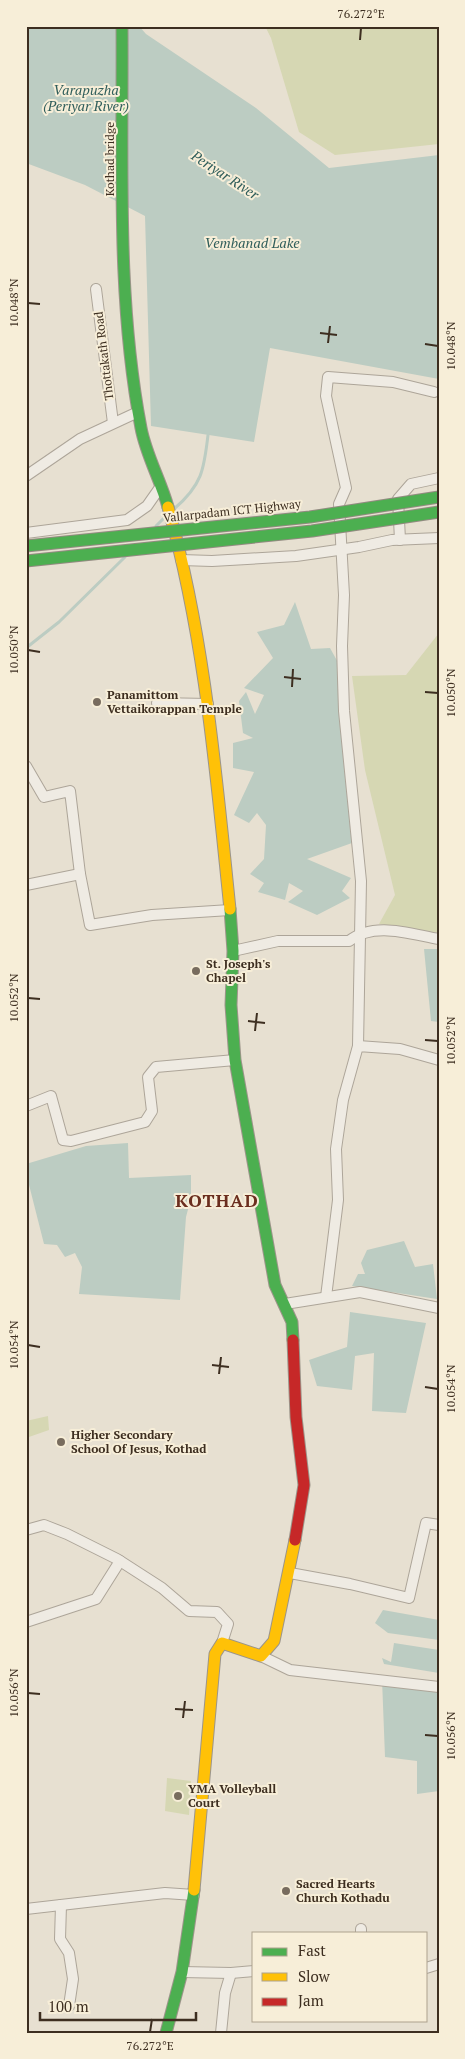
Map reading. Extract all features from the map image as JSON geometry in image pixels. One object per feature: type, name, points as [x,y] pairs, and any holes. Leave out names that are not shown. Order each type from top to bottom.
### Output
[{"type":"main road","name":"Kothad bridge","points":[[122,26],[124,262],[130,362],[141,431],[167,502],[180,554],[208,704],[230,910],[233,951],[230,1005],[235,1060],[275,1285],[292,1322],[296,1417],[304,1485],[290,1573],[274,1641],[261,1656]]},
{"type":"main road","name":"Vallarpadam ICT Highway","points":[[26,546],[310,517],[439,497]]},
{"type":"main road","points":[[26,562],[164,545],[321,530],[439,512]]},
{"type":"main road","points":[[166,2033],[182,1972],[194,1895],[215,1654],[222,1643],[232,1643],[245,1652],[261,1656]]},
{"type":"street","name":"Thottakath Road","points":[[96,289],[113,423]]},
{"type":"street","points":[[326,1297],[338,1200],[336,1149],[343,1100],[358,1046],[360,882],[344,711],[342,550],[339,504],[346,488],[326,396],[328,378],[393,382],[434,392]]},
{"type":"street","points":[[26,476],[80,439],[138,412]]},
{"type":"street","points":[[400,540],[398,499],[412,484],[439,478]]},
{"type":"street","points":[[26,562],[30,556],[29,533],[127,520],[147,506],[161,486]]},
{"type":"street","points":[[180,554],[239,560],[342,550],[400,540],[439,538]]},
{"type":"street","points":[[157,703],[208,704]]},
{"type":"street","points":[[26,766],[44,797],[70,791],[80,874],[90,925],[152,915],[230,910]]},
{"type":"street","points":[[26,885],[80,874]]},
{"type":"street","points":[[233,951],[278,941],[349,942],[358,934],[372,929],[439,940]]},
{"type":"street","points":[[358,1046],[400,1049],[439,1060]]},
{"type":"street","points":[[26,1106],[51,1096],[63,1140],[71,1141],[145,1122],[152,1111],[148,1077],[156,1067],[235,1060]]},
{"type":"street","points":[[285,1304],[360,1292],[439,1308]]},
{"type":"street","points":[[290,1573],[350,1584],[409,1598],[426,1524],[439,1524]]},
{"type":"street","points":[[26,1530],[44,1525],[120,1561],[162,1588],[189,1611],[217,1612],[228,1624],[222,1643]]},
{"type":"street","points":[[26,1622],[96,1599],[120,1561]]},
{"type":"street","points":[[261,1656],[290,1670],[439,1687]]},
{"type":"street","points":[[26,1909],[165,1893],[194,1895]]},
{"type":"street","points":[[61,1905],[60,1939],[69,1953],[73,1979],[69,2006]]},
{"type":"street","points":[[182,1972],[231,1973],[252,1971]]},
{"type":"street","points":[[221,2033],[225,1993],[231,1973]]},
{"type":"green space","points":[[265,26],[439,26],[439,144],[335,155],[299,132],[271,38]]},
{"type":"green space","points":[[439,633],[439,933],[379,924],[395,895],[365,770],[352,676],[406,675]]},
{"type":"green space","points":[[48,1416],[49,1430],[26,1438],[26,1421]]},
{"type":"green space","name":"YMA Volleyball Court","points":[[167,1778],[191,1781],[189,1815],[165,1811]]},
{"type":"water","name":"Vembanad Lake","points":[[26,26],[139,26],[146,34],[256,108],[329,168],[439,155],[439,379],[270,348],[254,442],[151,426],[145,216],[85,185],[26,163]]},
{"type":"water","points":[[295,602],[311,649],[330,648],[340,666],[352,843],[307,859],[351,878],[342,891],[350,898],[317,915],[288,902],[303,891],[289,883],[285,900],[258,892],[264,883],[250,874],[264,859],[266,825],[257,813],[249,823],[234,815],[254,772],[233,768],[233,743],[253,738],[243,733],[239,701],[246,692],[255,714],[264,695],[244,688],[273,658],[257,632],[284,625]]},
{"type":"water","points":[[424,949],[439,949],[439,1022],[431,1021]]},
{"type":"water","points":[[128,1143],[129,1178],[191,1175],[191,1198],[186,1217],[180,1300],[79,1294],[82,1267],[75,1253],[65,1257],[57,1245],[44,1244],[26,1173],[26,1164],[86,1146]]},
{"type":"water","points":[[404,1241],[415,1267],[433,1264],[437,1299],[352,1286],[358,1274],[365,1274],[361,1263],[367,1250]]},
{"type":"water","points":[[350,1312],[426,1323],[406,1413],[372,1411],[374,1353],[355,1356],[352,1390],[317,1386],[309,1360],[347,1347]]},
{"type":"water","points":[[383,1610],[439,1620],[439,1640],[388,1633],[375,1623]]},
{"type":"water","points":[[394,1643],[439,1650],[439,1673],[384,1664],[382,1658],[391,1662]]},
{"type":"water","points":[[382,1679],[439,1685],[439,1791],[417,1794],[417,1761],[385,1757]]},
{"type":"waterway","points":[[174,509],[191,492],[200,476],[208,435]]},
{"type":"waterway","points":[[156,526],[167,515]]},
{"type":"waterway","points":[[26,648],[59,622],[125,557]]},
{"type":"traffic: fast","points":[[122,26],[122,228],[128,329],[133,379],[141,428],[146,448],[168,507]]},
{"type":"traffic: fast","points":[[26,546],[310,517],[439,497]]},
{"type":"traffic: fast","points":[[26,561],[312,531],[439,512]]},
{"type":"traffic: fast","points":[[230,909],[233,951],[231,1005],[235,1060],[275,1285],[292,1322],[293,1340]]},
{"type":"traffic: fast","points":[[166,2033],[182,1972],[194,1890]]},
{"type":"traffic: slow","points":[[168,507],[181,556],[208,707],[230,909]]},
{"type":"traffic: slow","points":[[194,1890],[215,1654],[222,1643],[261,1656],[274,1641],[295,1540]]},
{"type":"traffic: jam","points":[[293,1340],[296,1417],[304,1485],[295,1540]]},
{"type":"place","name":"Panamittom Vettaikorappan Temple","points":[[97,702]]},
{"type":"place","name":"St. Joseph's Chapel","points":[[196,971]]},
{"type":"place","name":"Higher Secondary School Of Jesus, Kothad","points":[[61,1442]]},
{"type":"place","name":"YMA Volleyball Court","points":[[178,1796]]},
{"type":"place","name":"Sacred Hearts Church Kothadu","points":[[286,1891]]},
{"type":"district","name":"KOTHAD","points":[[217,1201]]},
{"type":"water label","name":"Varapuzha (Periyar River)","points":[[86,98]]},
{"type":"water label","name":"Periyar River","points":[[225,175]]}]
